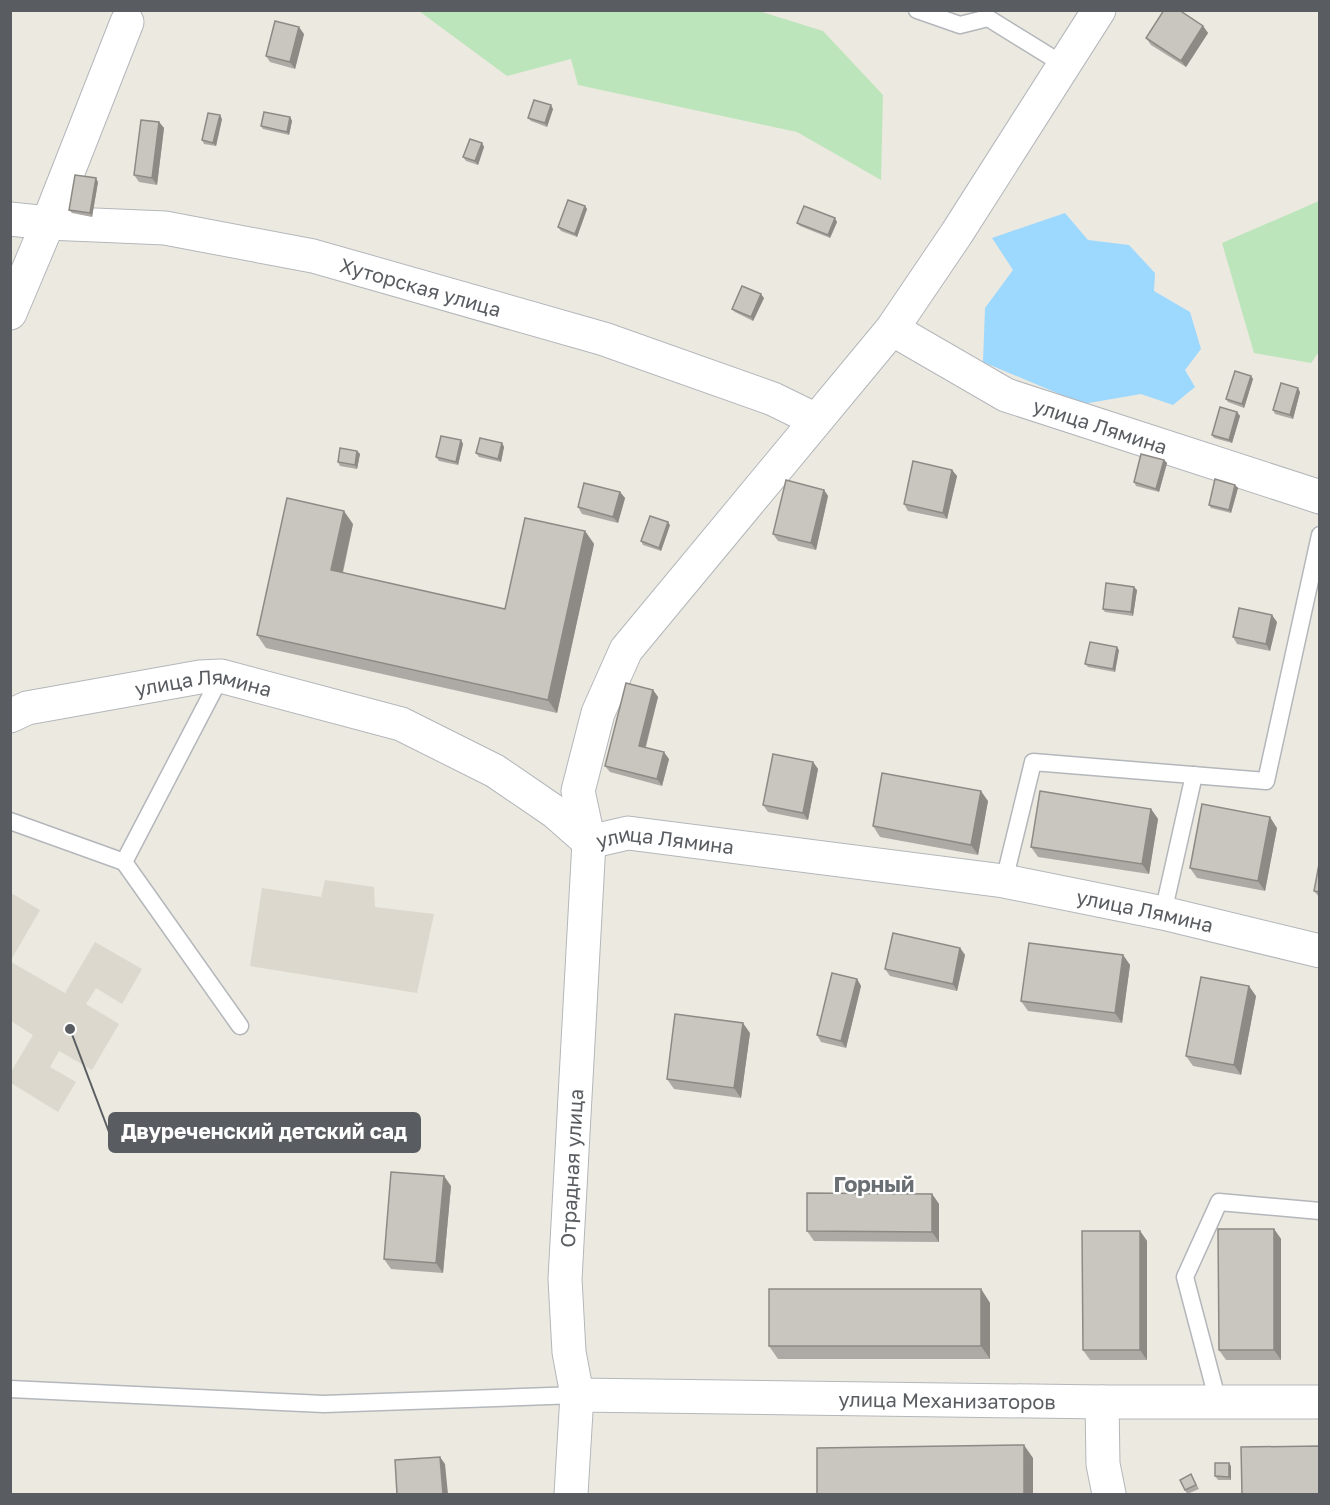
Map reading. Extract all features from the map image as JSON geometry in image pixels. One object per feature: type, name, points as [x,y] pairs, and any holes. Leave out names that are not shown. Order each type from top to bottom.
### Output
[{"type":"street","name":"Отрадная улица","points":[[571,1494],[577,1395],[569,1352],[565,1279],[589,842],[578,791],[598,713],[626,650],[892,329],[1099,10]]},
{"type":"street","points":[[10,314],[127,22]]},
{"type":"street","name":"Хуторская улица","points":[[10,219],[165,228],[313,256],[604,339],[773,399],[816,420]]},
{"type":"street","name":"улица Лямина","points":[[892,329],[1006,395],[1320,497]]},
{"type":"street","name":"улица Лямина","points":[[10,716],[27,708],[200,676],[221,676],[401,724],[495,771],[555,812],[589,842],[628,833],[1004,881],[1162,913],[1320,951]]},
{"type":"street","name":"улица Механизаторов","points":[[577,1395],[1102,1402],[1320,1402]]},
{"type":"street","points":[[1102,1402],[1102,1464],[1109,1494]]},
{"type":"lane","points":[[917,10],[960,25],[988,18],[1064,65]]},
{"type":"lane","points":[[1004,881],[1034,762],[1266,781],[1320,535]]},
{"type":"lane","points":[[124,862],[221,676]]},
{"type":"lane","points":[[1162,913],[1194,775]]},
{"type":"lane","points":[[10,820],[124,862],[240,1026]]},
{"type":"lane","points":[[1218,1402],[1185,1277],[1219,1202],[1320,1211]]},
{"type":"lane","points":[[10,1389],[324,1404],[577,1395]]},
{"type":"shaded area","points":[[325,880],[374,887],[375,907],[434,914],[417,993],[250,966],[262,888],[321,897]]},
{"type":"shaded area","points":[[11,893],[40,910],[11,960]]},
{"type":"shaded area","points":[[95,942],[142,969],[122,1004],[96,988],[86,1004],[119,1024],[92,1070],[59,1051],[50,1067],[76,1082],[58,1112],[11,1083],[11,1072],[33,1035],[11,1021],[11,962],[65,993]]},
{"type":"green space","points":[[419,11],[759,11],[823,31],[883,95],[881,180],[797,132],[578,85],[571,59],[507,76]]},
{"type":"green space","points":[[1319,201],[1319,352],[1311,363],[1254,353],[1222,243]]},
{"type":"water","points":[[1065,213],[1088,240],[1129,245],[1155,273],[1154,291],[1190,312],[1201,349],[1185,370],[1195,387],[1173,405],[1141,394],[1083,404],[983,362],[985,308],[1013,270],[992,238]]},
{"type":"building","points":[[1164,10],[1179,10],[1203,26],[1181,61],[1146,38]]},
{"type":"building","points":[[275,21],[299,27],[290,62],[266,56]]},
{"type":"building","points":[[534,100],[551,105],[545,123],[528,118]]},
{"type":"building","points":[[264,112],[290,117],[287,132],[261,126]]},
{"type":"building","points":[[208,113],[220,115],[213,143],[202,140]]},
{"type":"building","points":[[141,120],[159,122],[152,178],[134,175]]},
{"type":"building","points":[[470,139],[482,143],[475,161],[463,157]]},
{"type":"building","points":[[75,175],[96,178],[90,213],[69,210]]},
{"type":"building","points":[[568,200],[585,206],[575,234],[558,227]]},
{"type":"building","points":[[804,206],[835,218],[828,235],[797,223]]},
{"type":"building","points":[[742,286],[761,294],[751,317],[732,309]]},
{"type":"building","points":[[1235,371],[1251,376],[1242,404],[1226,399]]},
{"type":"building","points":[[1281,383],[1298,388],[1290,415],[1273,410]]},
{"type":"building","points":[[1220,407],[1237,412],[1229,440],[1212,435]]},
{"type":"building","points":[[441,436],[461,440],[456,462],[436,457]]},
{"type":"building","points":[[480,438],[502,443],[498,459],[476,453]]},
{"type":"building","points":[[340,448],[357,451],[355,465],[338,462]]},
{"type":"building","points":[[1141,454],[1164,460],[1156,489],[1134,482]]},
{"type":"building","points":[[913,461],[952,470],[943,513],[904,504]]},
{"type":"building","points":[[1215,479],[1235,485],[1229,510],[1209,505]]},
{"type":"building","points":[[786,480],[824,490],[811,543],[773,534]]},
{"type":"building","points":[[584,483],[620,492],[613,517],[578,507]]},
{"type":"building","points":[[287,498],[344,511],[331,570],[505,609],[525,518],[585,531],[548,700],[257,635]]},
{"type":"building","points":[[650,516],[668,522],[659,548],[641,541]]},
{"type":"building","points":[[1106,583],[1134,587],[1131,612],[1103,609]]},
{"type":"building","points":[[1239,608],[1272,615],[1266,644],[1233,637]]},
{"type":"building","points":[[1090,642],[1117,647],[1113,669],[1085,664]]},
{"type":"building","points":[[626,683],[653,690],[639,746],[664,752],[657,779],[605,766]]},
{"type":"building","points":[[773,754],[813,762],[803,813],[763,805]]},
{"type":"building","points":[[882,773],[981,791],[971,845],[873,826]]},
{"type":"building","points":[[1040,791],[1151,809],[1142,864],[1031,847]]},
{"type":"building","points":[[1202,804],[1270,817],[1258,881],[1190,868]]},
{"type":"building","points":[[1320,859],[1320,892],[1314,891]]},
{"type":"building","points":[[893,933],[960,948],[953,984],[885,969]]},
{"type":"building","points":[[1029,943],[1123,955],[1115,1013],[1021,1001]]},
{"type":"building","points":[[832,973],[857,979],[841,1041],[817,1035]]},
{"type":"building","points":[[1201,977],[1249,986],[1234,1065],[1186,1056]]},
{"type":"building","points":[[675,1014],[743,1023],[734,1088],[667,1079]]},
{"type":"building","points":[[391,1172],[444,1176],[436,1263],[384,1259]]},
{"type":"building","points":[[807,1193],[932,1194],[932,1232],[807,1231]]},
{"type":"building","points":[[1218,1229],[1274,1229],[1274,1350],[1219,1350]]},
{"type":"building","points":[[1082,1231],[1140,1231],[1140,1350],[1083,1350]]},
{"type":"building","points":[[769,1289],[981,1289],[981,1346],[769,1346]]},
{"type":"building","points":[[1024,1445],[1024,1494],[817,1494],[817,1448]]},
{"type":"building","points":[[1320,1446],[1320,1494],[1242,1494],[1241,1447]]},
{"type":"building","points":[[440,1457],[443,1494],[397,1494],[395,1460]]},
{"type":"building","points":[[1215,1463],[1229,1463],[1229,1477],[1215,1476]]},
{"type":"building","points":[[1191,1474],[1196,1485],[1185,1490],[1180,1480]]},
{"type":"place","name":"Двуреченский детский сад","points":[[70,1029]]},
{"type":"district","name":"Горный","points":[[874,1183]]}]
